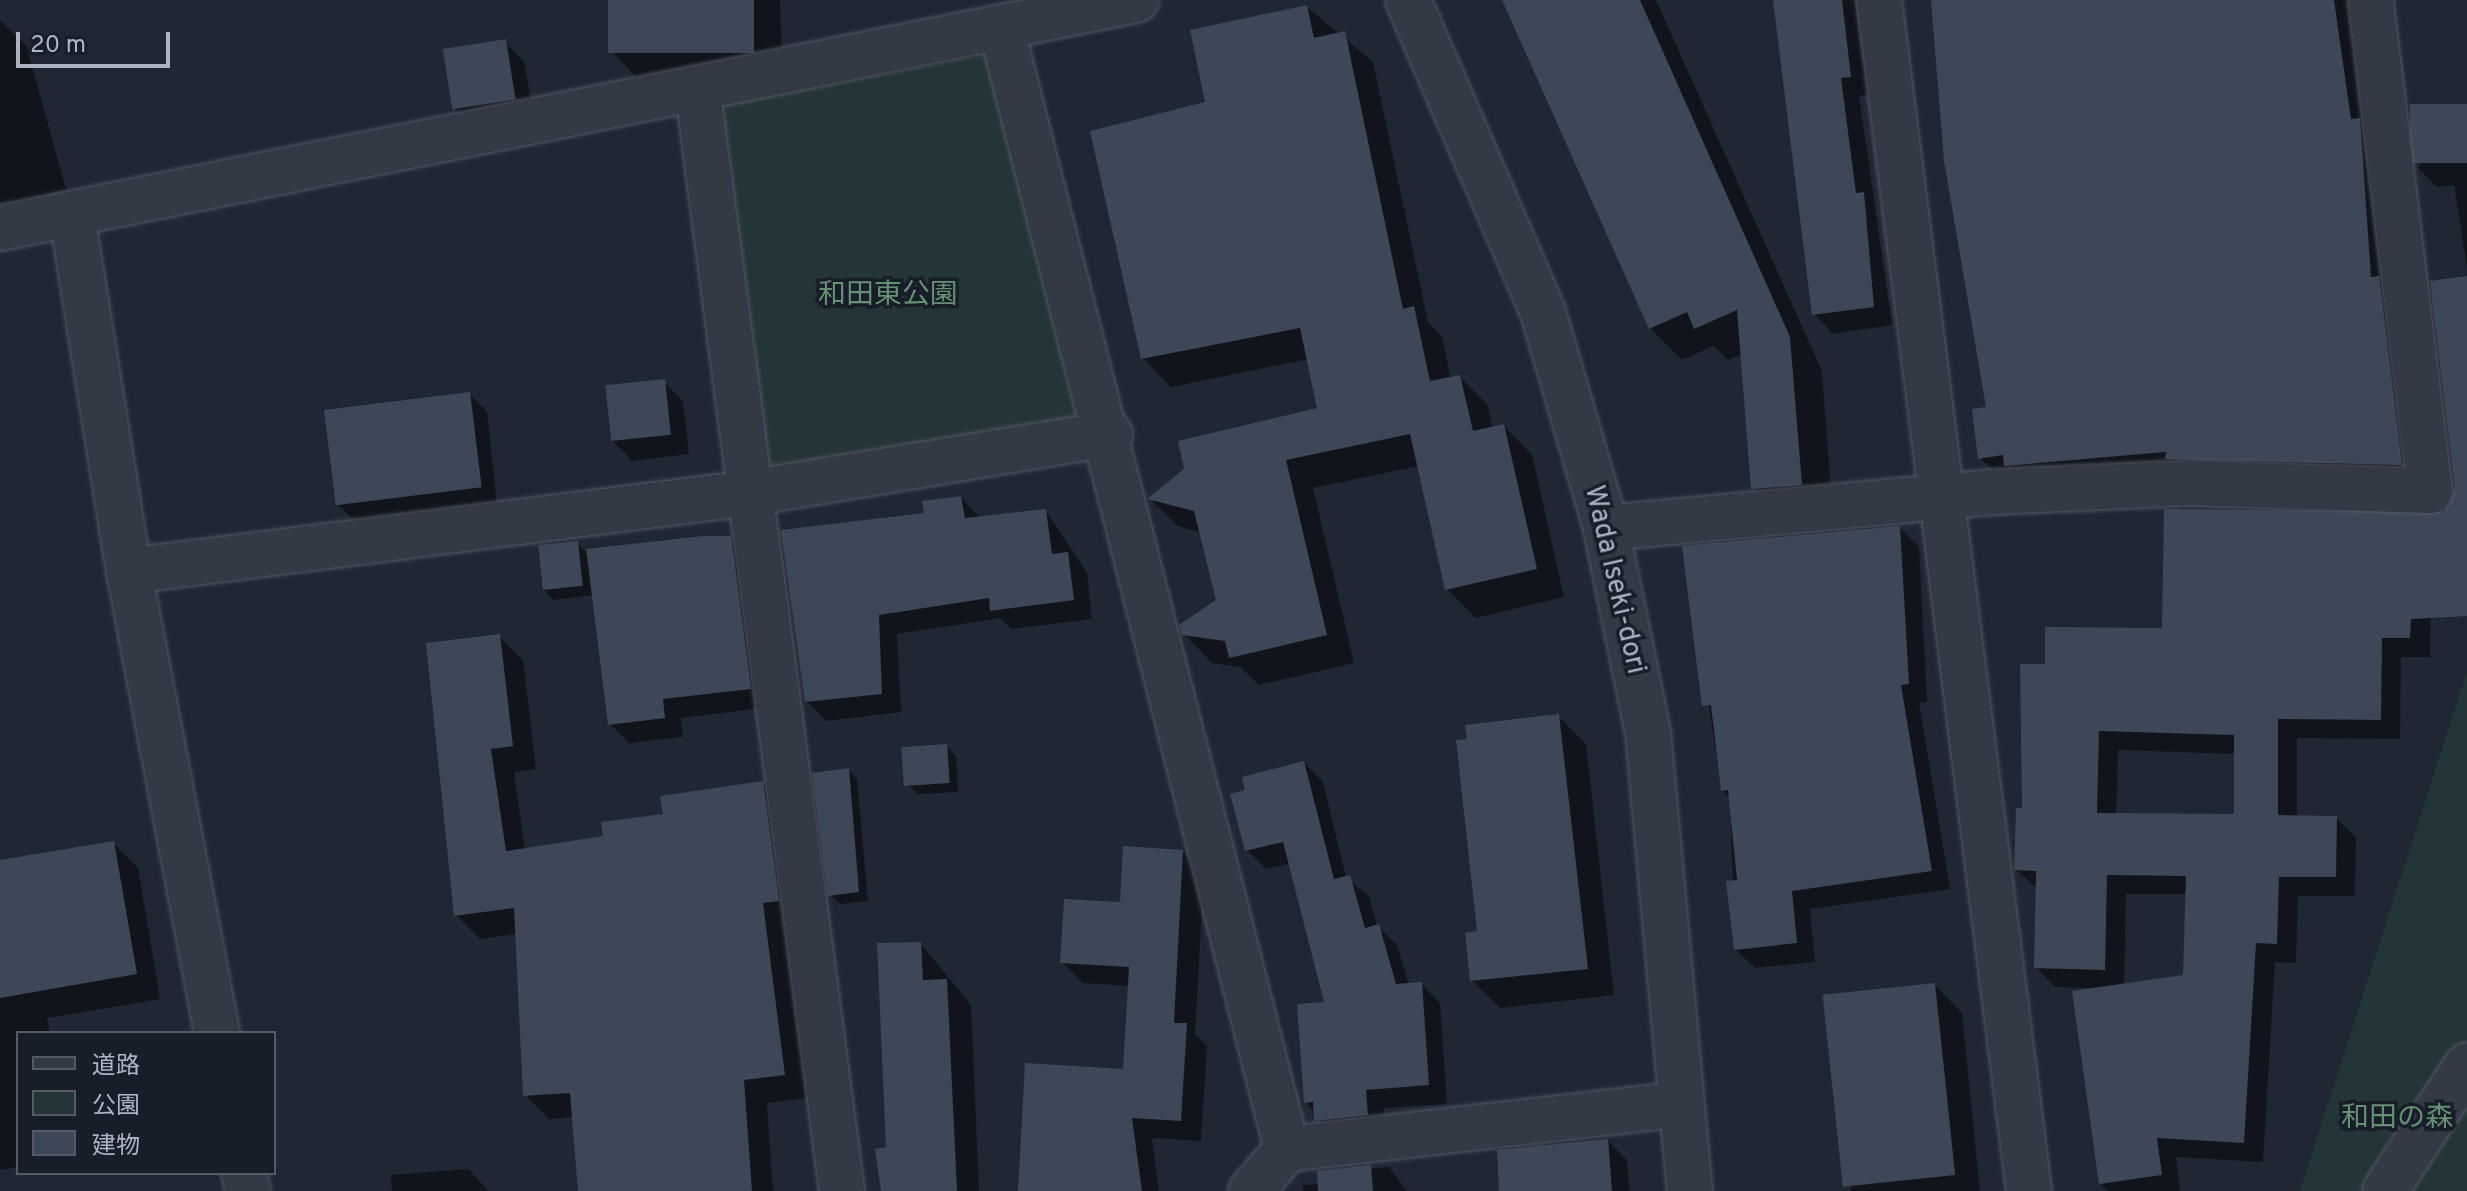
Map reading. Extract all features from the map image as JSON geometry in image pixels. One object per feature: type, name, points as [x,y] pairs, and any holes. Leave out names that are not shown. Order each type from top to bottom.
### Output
[{"type":"street","points":[[0,228],[698,93],[1002,31],[1136,0]]},
{"type":"street","name":"Wada Iseki-dori","points":[[1408,0],[1543,312],[1606,528],[1648,732],[1690,1191]]},
{"type":"street","points":[[1879,0],[1938,494],[2029,1191]]},
{"type":"street","points":[[1606,528],[1938,494],[2189,483],[2430,491],[2371,0]]},
{"type":"street","points":[[1002,31],[1110,434],[1287,1149]]},
{"type":"street","points":[[698,93],[842,1191]]},
{"type":"street","points":[[72,216],[129,571],[217,1031]]},
{"type":"street","points":[[129,571],[749,493],[1110,434]]},
{"type":"street","points":[[2385,1191],[2467,1065]]},
{"type":"street","points":[[1251,1191],[1287,1149],[1681,1104]]},
{"type":"green space","name":"和田東公園","points":[[988,55],[1078,424],[756,477],[710,108]]},
{"type":"green space","name":"和田の森","points":[[2467,671],[2467,1191],[2300,1191]]},
{"type":"building","points":[[608,0],[754,0],[754,53],[608,53]]},
{"type":"building","points":[[1502,0],[1640,0],[1790,337],[1802,485],[1751,489],[1737,310],[1694,329],[1687,312],[1649,329]]},
{"type":"building","points":[[1773,0],[1842,0],[1851,77],[1841,78],[1856,193],[1864,192],[1874,307],[1812,315]]},
{"type":"building","points":[[1931,0],[2334,0],[2351,119],[2360,118],[2371,277],[2379,276],[2402,465],[2165,459],[2166,452],[2004,466],[2003,455],[1978,459],[1972,409],[1986,407],[1944,161]]},
{"type":"building","points":[[1307,5],[1314,38],[1345,31],[1403,309],[1414,306],[1430,381],[1460,375],[1473,431],[1504,424],[1537,569],[1445,590],[1410,434],[1286,460],[1327,635],[1229,658],[1225,641],[1182,635],[1179,625],[1216,600],[1194,511],[1147,499],[1184,469],[1178,441],[1317,408],[1300,328],[1141,359],[1090,131],[1205,102],[1190,30]]},
{"type":"building","points":[[506,39],[516,99],[452,109],[443,49]]},
{"type":"building","points":[[2410,104],[2467,104],[2467,163],[2410,163]]},
{"type":"building","points":[[2467,276],[2467,616],[2411,619],[2410,638],[2382,638],[2381,720],[2278,719],[2278,815],[2337,816],[2336,877],[2279,877],[2277,944],[2256,943],[2244,1143],[2157,1138],[2162,1175],[2099,1184],[2072,991],[2183,975],[2186,876],[2107,875],[2105,970],[2034,968],[2036,871],[2014,870],[2016,808],[2022,808],[2020,664],[2045,664],[2045,627],[2162,628],[2164,509],[2444,512],[2455,488],[2430,281]],"holes":[[[2099,731],[2234,735],[2234,814],[2097,813]]]},
{"type":"building","points":[[665,379],[671,435],[611,441],[605,385]]},
{"type":"building","points":[[470,392],[482,487],[336,505],[324,410]]},
{"type":"building","points":[[961,496],[965,518],[1046,509],[1052,554],[1068,552],[1074,600],[990,611],[989,598],[879,615],[882,694],[805,702],[781,530],[924,513],[922,501]]},
{"type":"building","points":[[1900,526],[1909,684],[1901,685],[1932,871],[1792,891],[1797,943],[1734,950],[1726,881],[1737,880],[1728,790],[1721,791],[1711,705],[1702,706],[1682,546]]},
{"type":"building","points":[[703,536],[731,536],[751,689],[663,699],[665,718],[608,725],[586,549]]},
{"type":"building","points":[[578,541],[583,586],[543,590],[538,545]]},
{"type":"building","points":[[500,634],[513,746],[491,749],[506,851],[603,836],[601,822],[663,814],[660,796],[763,781],[779,901],[763,903],[785,1075],[744,1080],[752,1191],[578,1191],[570,1093],[523,1096],[514,908],[454,916],[426,643]]},
{"type":"building","points":[[1559,714],[1588,969],[1470,981],[1465,933],[1477,931],[1456,740],[1467,739],[1465,725]]},
{"type":"building","points":[[947,744],[950,783],[904,786],[901,747]]},
{"type":"building","points":[[1304,761],[1334,879],[1350,875],[1365,928],[1379,924],[1396,984],[1422,982],[1429,1085],[1366,1090],[1368,1115],[1314,1121],[1313,1102],[1304,1103],[1297,1004],[1324,1002],[1283,842],[1245,851],[1230,794],[1245,790],[1242,777]]},
{"type":"building","points":[[849,768],[859,892],[828,896],[812,773]]},
{"type":"building","points":[[114,841],[137,974],[0,998],[0,860]]},
{"type":"building","points":[[1123,846],[1183,850],[1174,1023],[1187,1023],[1181,1121],[1132,1118],[1142,1191],[1018,1191],[1025,1063],[1123,1069],[1129,967],[1060,963],[1064,899],[1120,902]]},
{"type":"building","points":[[921,942],[923,980],[947,979],[957,1191],[881,1191],[875,1149],[886,1147],[877,943]]},
{"type":"building","points":[[1935,983],[1955,1175],[1843,1187],[1823,995]]},
{"type":"building","points":[[1608,1139],[1612,1191],[1499,1191],[1497,1150]]},
{"type":"building","points":[[1371,1165],[1373,1191],[1318,1191],[1317,1171]]}]
